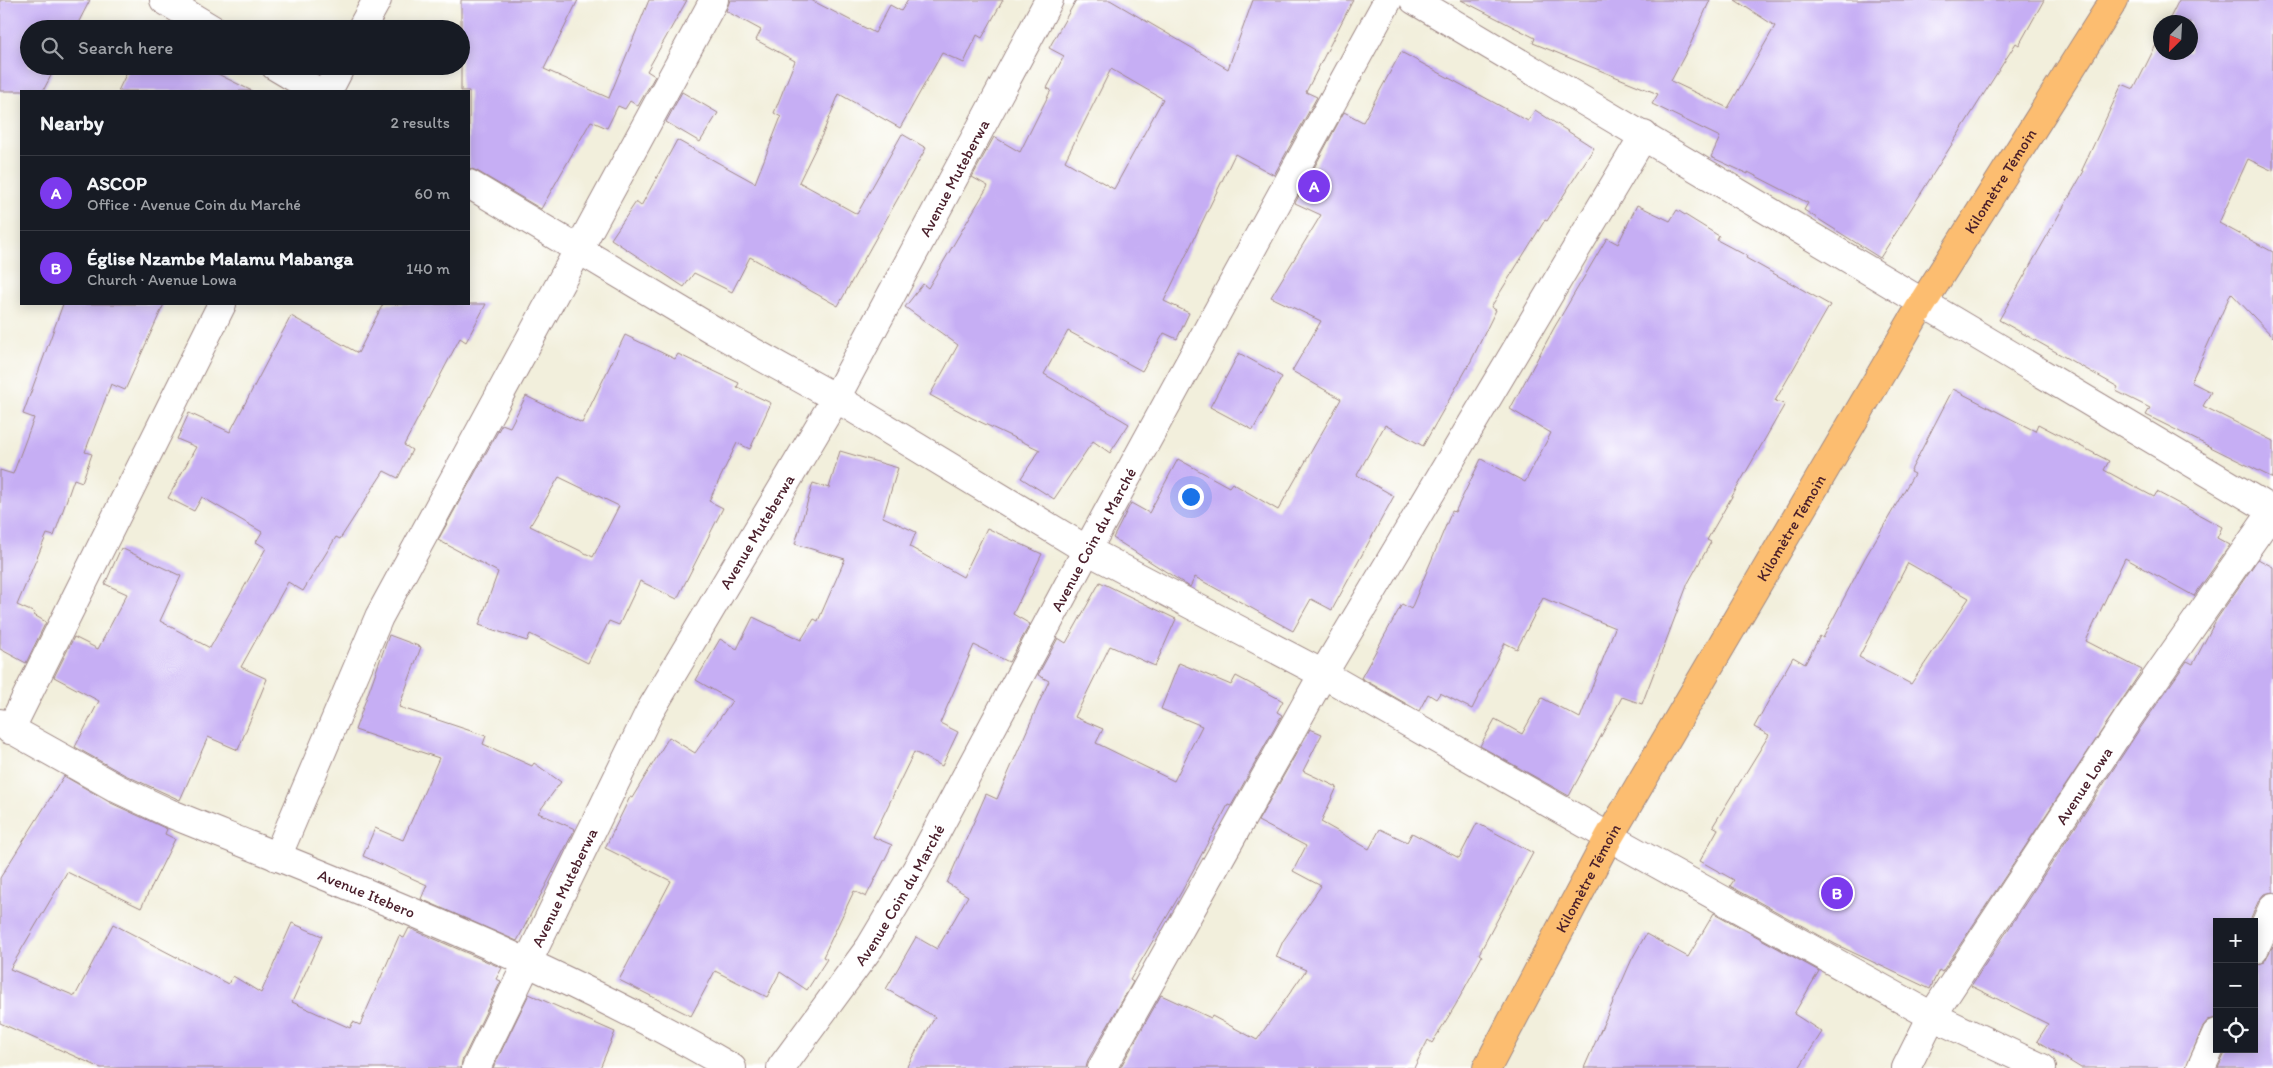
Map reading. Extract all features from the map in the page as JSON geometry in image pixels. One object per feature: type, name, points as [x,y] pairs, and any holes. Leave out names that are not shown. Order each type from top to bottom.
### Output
[{"type":"main road","name":"Kilomètre Témoin","points":[[1487,1068],[1610,837],[1922,304],[2114,0]]},
{"type":"street","points":[[164,0],[197,20]]},
{"type":"street","points":[[366,20],[377,0]]},
{"type":"street","points":[[277,857],[380,617],[714,0]]},
{"type":"street","name":"Avenue Muteberwa","points":[[476,1068],[650,711],[836,398],[1049,0]]},
{"type":"street","name":"Avenue Coin du Marché","points":[[781,1068],[870,947],[916,870],[1087,550],[1388,0]]},
{"type":"street","points":[[1414,0],[1644,135],[1922,304],[2273,511]]},
{"type":"street","points":[[290,75],[315,90]]},
{"type":"street","points":[[329,90],[336,75]]},
{"type":"street","points":[[1102,1068],[1324,674],[1644,135]]},
{"type":"street","points":[[470,185],[715,332],[836,398],[1087,550],[1324,674],[1610,837],[1932,1016],[2042,1068]]},
{"type":"street","points":[[5,727],[221,305]]},
{"type":"street","name":"Avenue Lowa","points":[[1906,1068],[1932,1016],[2128,718],[2273,511]]},
{"type":"street","name":"Avenue Itebero","points":[[5,727],[118,788],[169,813],[529,962],[665,1029],[732,1068]]},
{"type":"street","points":[[2258,941],[2273,907]]},
{"type":"street","points":[[2201,1068],[2213,1041]]},
{"type":"building","points":[[0,0],[90,0],[80,20],[20,20],[20,75],[51,75],[44,90],[0,91]]},
{"type":"building","points":[[461,0],[578,0],[544,69],[609,98],[649,0],[687,0],[647,71],[655,76],[638,106],[630,101],[625,109],[618,106],[607,128],[591,121],[541,209],[470,168],[470,90],[461,90],[461,75],[470,75],[470,20],[461,20]]},
{"type":"building","points":[[730,0],[811,0],[875,33],[890,5],[901,11],[908,0],[1003,0],[982,38],[977,35],[964,63],[942,53],[900,128],[839,94],[823,133],[799,182],[857,214],[902,134],[926,148],[838,306],[750,257],[732,292],[694,273],[684,287],[611,239],[636,202],[641,206],[677,140],[755,183],[781,117],[774,113],[795,61],[756,40],[761,30],[726,11]]},
{"type":"building","points":[[1076,0],[1110,0],[1228,69],[1253,0],[1353,0],[1306,92],[1317,97],[1274,175],[1235,154],[1164,301],[1189,313],[1177,339],[1164,333],[1142,371],[1068,331],[1044,374],[1129,424],[1110,453],[1093,441],[1054,499],[1021,478],[1040,450],[972,418],[930,395],[958,345],[905,307],[923,284],[928,288],[988,186],[972,177],[994,137],[1020,152],[1051,90],[1047,88],[1064,56],[1049,48]],"holes":[[[1111,69],[1163,99],[1114,189],[1065,161]]]},
{"type":"building","points":[[1461,0],[1710,0],[1690,45],[1671,81],[1728,108],[1775,26],[1735,0],[2044,0],[2019,45],[2016,43],[1880,258],[1804,210],[1808,203],[1748,172],[1748,174],[1711,157],[1720,137],[1652,104],[1658,94],[1533,43],[1535,38]]},
{"type":"building","points":[[2179,0],[2273,0],[2273,171],[2248,159],[2219,223],[2273,252],[2273,337],[2231,293],[2191,382],[2211,392],[2203,406],[2273,441],[2273,478],[2146,415],[2150,408],[2116,391],[2118,387],[1999,320],[2084,171],[2082,170],[2122,84],[2134,89],[2153,51],[2153,60],[2198,60],[2198,15],[2172,15]]},
{"type":"building","points":[[1401,52],[1528,121],[1535,110],[1594,148],[1547,221],[1545,220],[1491,307],[1496,310],[1471,361],[1423,446],[1385,425],[1357,475],[1394,496],[1332,610],[1311,599],[1293,631],[1195,577],[1190,587],[1113,538],[1131,503],[1149,513],[1178,459],[1229,487],[1232,483],[1278,510],[1341,399],[1292,371],[1321,321],[1271,297],[1321,215],[1295,203],[1344,112],[1363,122]]},
{"type":"building","points":[[126,75],[220,75],[250,90],[118,90]]},
{"type":"building","points":[[682,92],[718,113],[700,142],[666,122]]},
{"type":"building","points":[[1637,205],[1670,221],[1677,210],[1719,236],[1717,240],[1830,305],[1775,401],[1785,404],[1707,540],[1711,542],[1688,583],[1642,704],[1622,697],[1569,796],[1480,746],[1495,719],[1522,734],[1542,698],[1580,718],[1615,628],[1543,598],[1517,649],[1505,643],[1472,709],[1440,693],[1436,699],[1428,694],[1419,711],[1361,678],[1402,604],[1411,609],[1452,511],[1455,512],[1481,459],[1525,482],[1551,433],[1510,409],[1554,328],[1607,238],[1618,244]]},
{"type":"building","points":[[486,304],[466,342],[460,338],[404,445],[412,450],[398,478],[384,471],[340,539],[336,537],[303,591],[288,582],[241,667],[267,679],[238,750],[208,737],[180,800],[125,775],[75,747],[99,701],[54,677],[74,637],[98,649],[127,594],[105,584],[121,548],[181,576],[160,621],[210,648],[266,548],[256,542],[262,532],[202,497],[194,511],[168,498],[196,447],[177,439],[189,413],[230,432],[291,316],[358,353],[382,305]]},
{"type":"building","points":[[63,305],[164,305],[125,390],[111,384],[85,452],[92,454],[82,482],[74,479],[54,536],[47,534],[17,605],[35,613],[34,615],[46,622],[26,663],[0,649],[0,470],[13,474],[34,418],[23,414]]},
{"type":"building","points":[[625,335],[675,359],[678,354],[739,383],[737,387],[771,403],[750,449],[737,443],[709,501],[723,508],[677,599],[640,581],[619,625],[609,621],[588,663],[530,634],[527,641],[479,625],[498,572],[438,540],[502,424],[510,427],[526,396],[582,423]],"holes":[[[559,477],[619,506],[593,557],[530,526]]]},
{"type":"building","points":[[1239,353],[1282,377],[1253,430],[1210,407]]},
{"type":"building","points":[[1953,389],[2035,431],[2038,424],[2109,461],[2104,470],[2154,497],[2157,492],[2222,527],[2217,538],[2230,545],[2194,596],[2125,558],[2086,641],[2142,670],[1942,972],[1939,970],[1930,989],[1835,944],[1730,886],[1734,880],[1700,861],[1718,829],[1713,826],[1769,735],[1754,727],[1793,657],[1805,664],[1820,636],[1823,638],[1865,558],[1914,474],[1910,472]],"holes":[[[1908,563],[1969,598],[1911,684],[1859,657]]]},
{"type":"building","points":[[840,451],[898,468],[883,517],[916,532],[910,547],[963,577],[987,528],[1042,554],[1013,614],[1030,624],[1009,662],[974,645],[940,723],[958,732],[942,766],[914,752],[873,837],[892,845],[866,897],[854,891],[823,957],[827,959],[807,990],[780,972],[767,997],[715,971],[691,1016],[619,980],[671,881],[605,848],[630,797],[632,798],[669,737],[695,753],[732,701],[696,680],[720,639],[737,649],[753,617],[801,640],[814,619],[818,621],[845,559],[795,544],[813,483],[829,488]]},
{"type":"building","points":[[2258,559],[2273,567],[2273,892],[2264,894],[2251,918],[2213,918],[2213,1019],[2208,1020],[2203,1026],[2186,1068],[2081,1068],[2037,1041],[2048,1024],[1971,986],[2141,727],[2187,661],[2193,664],[2216,620]]},
{"type":"building","points":[[1100,582],[1176,619],[1155,666],[1110,646],[1075,717],[1103,729],[1096,743],[1174,781],[1202,726],[1161,709],[1179,663],[1231,685],[1236,676],[1283,701],[1277,712],[1282,715],[1231,806],[1228,805],[1182,891],[1130,980],[1133,982],[1088,1060],[1086,1068],[906,1068],[935,1017],[886,989],[916,937],[937,949],[968,896],[947,883],[986,794],[997,799],[1049,681],[1038,675],[1058,638],[1066,643]]},
{"type":"building","points":[[389,635],[421,647],[399,707],[486,736],[483,744],[532,766],[534,763],[561,782],[538,813],[575,829],[517,941],[421,899],[427,885],[363,856],[375,828],[403,840],[439,758],[355,730]]},
{"type":"building","points":[[1310,729],[1322,734],[1303,771],[1337,787],[1321,822],[1369,849],[1380,829],[1407,842],[1412,833],[1459,858],[1477,823],[1533,853],[1479,954],[1482,956],[1455,1006],[1432,1043],[1428,1040],[1414,1068],[1120,1068],[1161,995],[1211,1018],[1212,1016],[1257,1040],[1306,970],[1276,957],[1283,941],[1321,886],[1293,871],[1306,846],[1258,821]]},
{"type":"building","points":[[64,776],[111,803],[167,829],[165,834],[175,839],[141,908],[67,872],[10,969],[75,996],[113,924],[228,984],[233,976],[261,993],[292,923],[322,936],[292,1002],[350,1028],[353,1022],[360,1025],[399,936],[404,938],[409,928],[502,968],[496,979],[501,981],[462,1061],[461,1068],[101,1068],[0,1023],[0,878]]},
{"type":"building","points":[[1714,913],[1819,971],[1794,1014],[1822,1032],[1799,1068],[1584,1068],[1632,959],[1646,934],[1688,957]]},
{"type":"building","points":[[2273,946],[2273,1068],[2218,1068],[2225,1053],[2258,1053],[2258,964],[2264,962]]},
{"type":"building","points":[[529,994],[615,1032],[600,1068],[493,1068]]},
{"type":"place","name":"ASCOP","points":[[1314,186]]},
{"type":"place","name":"Église Nzambe Malamu Mabanga","points":[[1837,893]]}]
